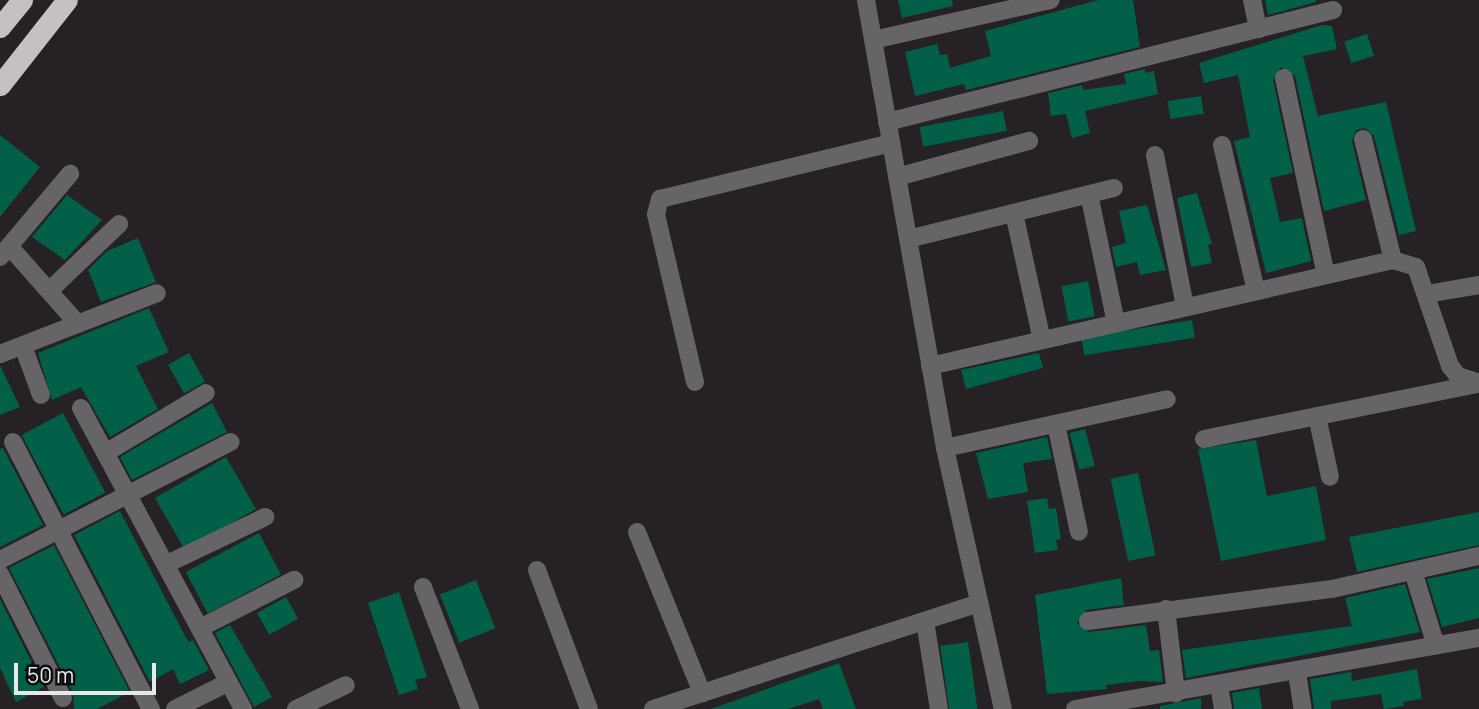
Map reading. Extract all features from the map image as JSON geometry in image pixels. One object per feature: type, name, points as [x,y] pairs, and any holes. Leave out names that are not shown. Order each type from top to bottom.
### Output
[{"type":"highway","points":[[0,27],[22,0]]},
{"type":"highway","points":[[0,85],[67,0]]},
{"type":"street","points":[[866,0],[945,448],[1003,709]]},
{"type":"street","points":[[873,40],[1051,0]]},
{"type":"street","points":[[1252,0],[1258,29]]},
{"type":"street","points":[[887,122],[1333,10]]},
{"type":"street","points":[[1284,78],[1326,275]]},
{"type":"street","points":[[1363,139],[1393,260]]},
{"type":"street","points":[[897,177],[1029,141]]},
{"type":"street","points":[[695,382],[656,214],[660,198],[891,144]]},
{"type":"street","points":[[1222,145],[1256,291]]},
{"type":"street","points":[[1155,155],[1185,307]]},
{"type":"street","points":[[70,174],[5,252],[49,291],[78,324]]},
{"type":"street","points":[[908,239],[1114,188]]},
{"type":"street","points":[[1089,194],[1116,323]]},
{"type":"street","points":[[1014,213],[1042,340]]},
{"type":"street","points":[[49,291],[118,224]]},
{"type":"street","points":[[930,366],[1393,260],[1416,267],[1450,366],[1458,376],[1479,383]]},
{"type":"street","points":[[1427,294],[1479,285]]},
{"type":"street","points":[[0,355],[156,293]]},
{"type":"street","points":[[23,346],[41,395]]},
{"type":"street","points":[[1204,439],[1479,383]]},
{"type":"street","points":[[107,452],[206,393]]},
{"type":"street","points":[[945,448],[1167,399]]},
{"type":"street","points":[[81,408],[131,494],[243,709]]},
{"type":"street","points":[[1317,416],[1330,477]]},
{"type":"street","points":[[1056,424],[1079,532]]},
{"type":"street","points":[[13,442],[151,709]]},
{"type":"street","points":[[0,560],[231,442]]},
{"type":"street","points":[[167,564],[265,517]]},
{"type":"street","points":[[637,532],[702,693]]},
{"type":"street","points":[[1088,621],[1166,608],[1332,589],[1479,556]]},
{"type":"street","points":[[537,570],[589,709]]},
{"type":"street","points":[[1413,571],[1436,646]]},
{"type":"street","points":[[0,574],[63,698]]},
{"type":"street","points":[[200,628],[293,580]]},
{"type":"street","points":[[424,587],[470,709]]},
{"type":"street","points":[[653,709],[979,603]]},
{"type":"street","points":[[1166,608],[1176,693]]},
{"type":"street","points":[[925,621],[939,709]]},
{"type":"street","points":[[1075,709],[1136,704],[1176,693],[1479,638]]},
{"type":"street","points":[[1297,673],[1303,709]]},
{"type":"street","points":[[175,709],[229,682]]},
{"type":"street","points":[[296,709],[346,685]]},
{"type":"street","points":[[1219,686],[1223,709]]},
{"type":"building","points":[[898,0],[952,0],[953,6],[902,18]]},
{"type":"building","points":[[1098,0],[1133,0],[1140,47],[966,90],[964,84],[915,96],[905,52],[937,44],[940,55],[947,54],[950,68],[991,56],[985,31]]},
{"type":"building","points":[[1265,0],[1316,0],[1316,2],[1268,15]]},
{"type":"building","points":[[1322,25],[1332,26],[1337,49],[1303,56],[1318,116],[1386,102],[1416,231],[1399,235],[1374,136],[1365,128],[1356,130],[1352,141],[1366,200],[1324,211],[1295,76],[1281,67],[1273,80],[1293,173],[1270,178],[1280,222],[1302,218],[1311,261],[1266,273],[1234,141],[1250,137],[1238,75],[1204,83],[1199,63]]},
{"type":"building","points":[[1367,34],[1374,56],[1351,63],[1344,41]]},
{"type":"building","points":[[1145,69],[1145,73],[1154,71],[1158,94],[1085,111],[1090,133],[1072,138],[1066,114],[1051,116],[1048,93],[1082,85],[1083,90],[1126,84],[1124,74]]},
{"type":"building","points":[[1201,96],[1204,114],[1170,119],[1167,101]]},
{"type":"building","points":[[1003,111],[1007,131],[923,147],[920,127]]},
{"type":"building","points":[[0,135],[40,167],[0,217]]},
{"type":"building","points":[[1197,193],[1212,244],[1208,245],[1212,263],[1191,267],[1177,198]]},
{"type":"building","points":[[67,195],[102,220],[65,260],[32,237]]},
{"type":"building","points":[[1147,205],[1166,270],[1140,275],[1137,262],[1116,267],[1112,247],[1126,243],[1119,211]]},
{"type":"building","points":[[138,238],[156,282],[101,302],[88,270],[107,251]]},
{"type":"building","points":[[1088,281],[1095,316],[1068,321],[1061,286]]},
{"type":"building","points":[[149,308],[169,352],[136,366],[158,409],[110,437],[81,387],[52,400],[38,353]]},
{"type":"building","points":[[1192,320],[1195,338],[1084,355],[1081,338]]},
{"type":"building","points":[[189,353],[205,382],[184,393],[168,365]]},
{"type":"building","points":[[1039,353],[1043,368],[966,389],[961,370]]},
{"type":"building","points":[[0,365],[20,407],[0,415]]},
{"type":"building","points":[[212,403],[227,432],[132,480],[120,457]]},
{"type":"building","points":[[63,413],[105,492],[64,515],[22,435]]},
{"type":"building","points":[[1085,429],[1095,466],[1079,470],[1070,433]]},
{"type":"building","points":[[1047,437],[1052,459],[1023,463],[1028,492],[988,499],[976,453]]},
{"type":"building","points":[[1256,440],[1267,496],[1316,486],[1326,540],[1221,561],[1198,449]]},
{"type":"building","points":[[3,448],[43,525],[0,547],[0,449]]},
{"type":"building","points":[[226,457],[256,509],[185,550],[155,498]]},
{"type":"building","points":[[1138,473],[1155,555],[1128,561],[1111,479]]},
{"type":"building","points":[[1047,498],[1049,509],[1056,508],[1061,539],[1056,540],[1058,550],[1035,553],[1027,501]]},
{"type":"building","points":[[120,511],[185,636],[189,642],[193,640],[209,670],[180,684],[173,669],[150,682],[74,535]]},
{"type":"building","points":[[1479,512],[1479,545],[1357,572],[1349,537]]},
{"type":"building","points":[[259,533],[281,574],[208,613],[186,572]]},
{"type":"building","points":[[54,545],[130,692],[97,709],[74,709],[73,693],[9,568]]},
{"type":"building","points":[[1479,568],[1479,618],[1442,627],[1427,579]]},
{"type":"building","points":[[1121,578],[1124,605],[1086,610],[1077,623],[1089,632],[1146,625],[1150,651],[1159,650],[1163,682],[1139,681],[1106,685],[1107,689],[1047,694],[1035,595]]},
{"type":"building","points":[[476,580],[495,628],[459,643],[440,595]]},
{"type":"building","points":[[1405,584],[1420,632],[1186,678],[1182,650],[1352,626],[1345,598]]},
{"type":"building","points":[[399,592],[427,677],[415,680],[418,689],[399,695],[368,603]]},
{"type":"building","points":[[286,597],[298,619],[269,635],[257,613]]},
{"type":"building","points":[[0,599],[44,687],[16,702],[0,668]]},
{"type":"building","points":[[230,625],[272,697],[254,707],[215,633]]},
{"type":"building","points":[[968,642],[977,709],[949,709],[940,646]]},
{"type":"building","points":[[839,663],[856,709],[823,709],[819,699],[788,709],[711,709]]},
{"type":"building","points":[[1417,669],[1422,699],[1403,702],[1404,706],[1384,709],[1381,694],[1331,701],[1331,709],[1314,709],[1310,679],[1351,672],[1352,681]]},
{"type":"building","points":[[1259,688],[1262,709],[1234,709],[1232,693]]},
{"type":"building","points":[[1201,698],[1201,709],[1160,709],[1160,706]]}]
